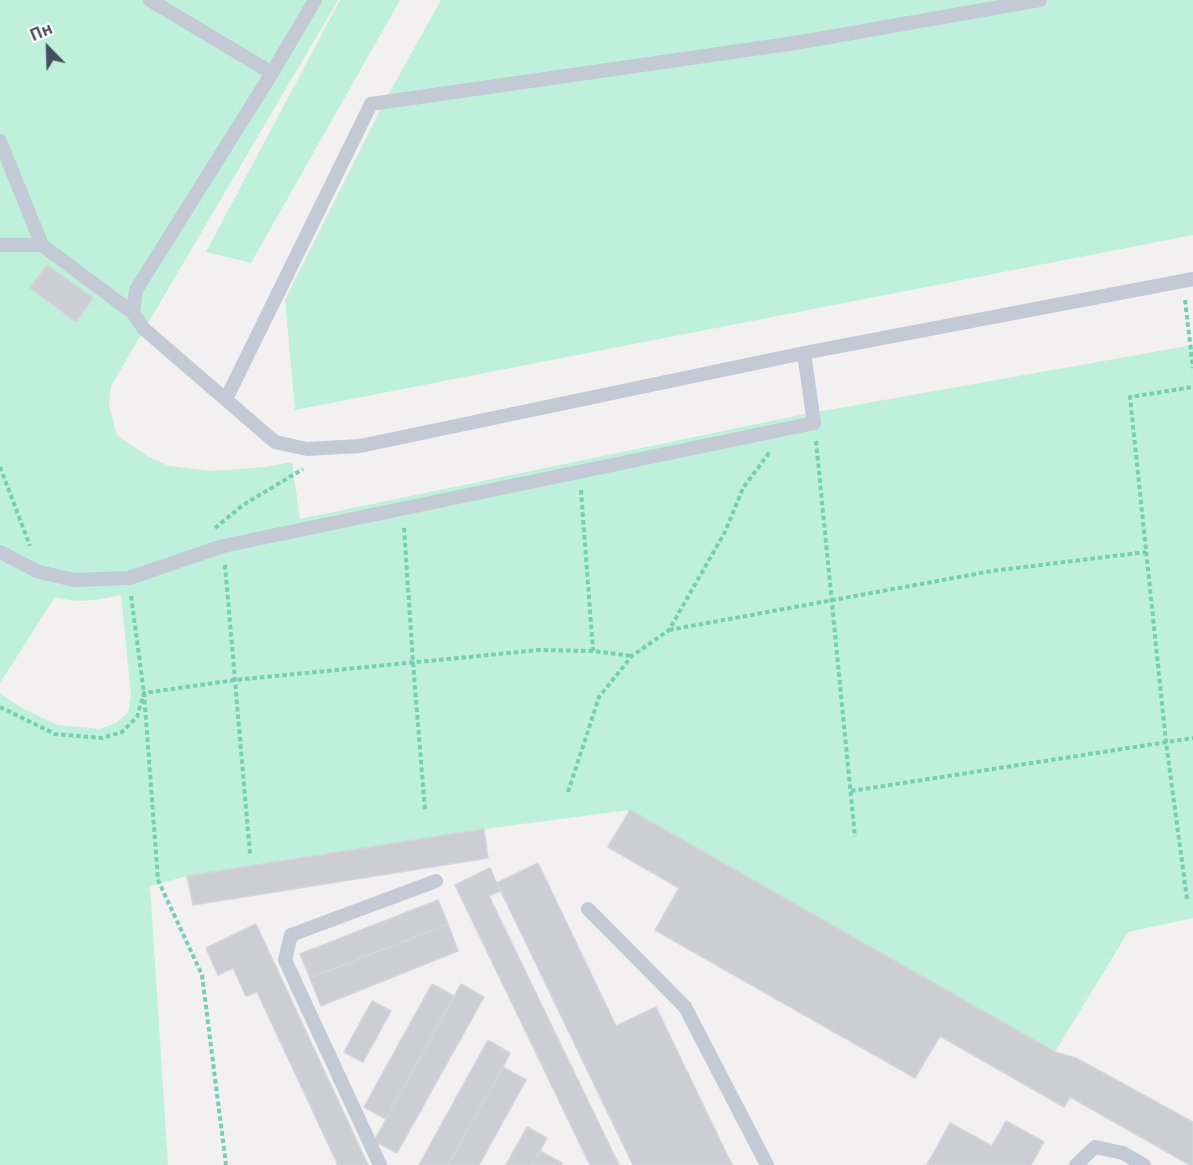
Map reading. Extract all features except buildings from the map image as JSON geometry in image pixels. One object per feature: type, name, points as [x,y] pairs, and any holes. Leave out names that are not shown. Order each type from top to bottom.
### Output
[{"type":"lane","points":[[150,0],[272,73]]},
{"type":"lane","points":[[133,314],[136,290],[315,0]]},
{"type":"lane","points":[[226,399],[371,104],[795,44],[1040,0]]},
{"type":"lane","points":[[0,141],[42,245],[133,314],[144,329],[275,441],[308,449],[360,446],[804,353],[1188,280]]},
{"type":"lane","points":[[0,245],[42,245]]},
{"type":"lane","points":[[0,552],[39,572],[74,580],[129,578],[223,546],[814,423],[804,353]]},
{"type":"lane","points":[[380,1165],[285,960],[291,935],[436,881]]},
{"type":"lane","points":[[588,909],[685,1007],[767,1165]]},
{"type":"lane","points":[[1076,1165],[1095,1147],[1123,1153],[1144,1165]]},
{"type":"path","points":[[1188,280],[1193,368]]},
{"type":"path","points":[[1187,899],[1166,742],[1130,397],[1193,387]]},
{"type":"path","points":[[807,440],[815,438],[855,837]]},
{"type":"path","points":[[669,630],[725,532],[743,488],[769,453],[780,448]]},
{"type":"path","points":[[0,467],[39,572]]},
{"type":"path","points":[[206,535],[243,505],[306,467]]},
{"type":"path","points":[[579,471],[594,651]]},
{"type":"path","points":[[403,507],[425,811]]},
{"type":"path","points":[[223,546],[250,854]]},
{"type":"path","points":[[568,792],[599,698],[632,656],[669,630],[992,571],[1146,552]]},
{"type":"path","points":[[129,578],[144,693],[158,880],[202,975],[226,1165]]},
{"type":"path","points":[[144,693],[236,680],[539,650],[594,651],[632,656]]},
{"type":"path","points":[[0,707],[54,734],[102,738],[122,732],[137,717],[144,693]]},
{"type":"path","points":[[851,792],[1193,738]]},
{"type":"green space","points":[[0,0],[338,0],[111,386],[109,406],[117,435],[147,456],[169,466],[212,471],[265,467],[292,462],[300,519],[800,415],[1193,345],[1193,918],[1128,932],[1055,1052],[629,810],[484,829],[187,876],[150,886],[168,1165],[0,1165],[0,694],[24,709],[58,725],[99,729],[116,723],[128,713],[131,696],[121,595],[81,601],[55,597],[0,683]]},
{"type":"green space","points":[[340,0],[400,0],[251,263],[206,252]]},
{"type":"green space","points":[[441,0],[1193,0],[1193,235],[295,410],[285,300],[387,97]]}]
